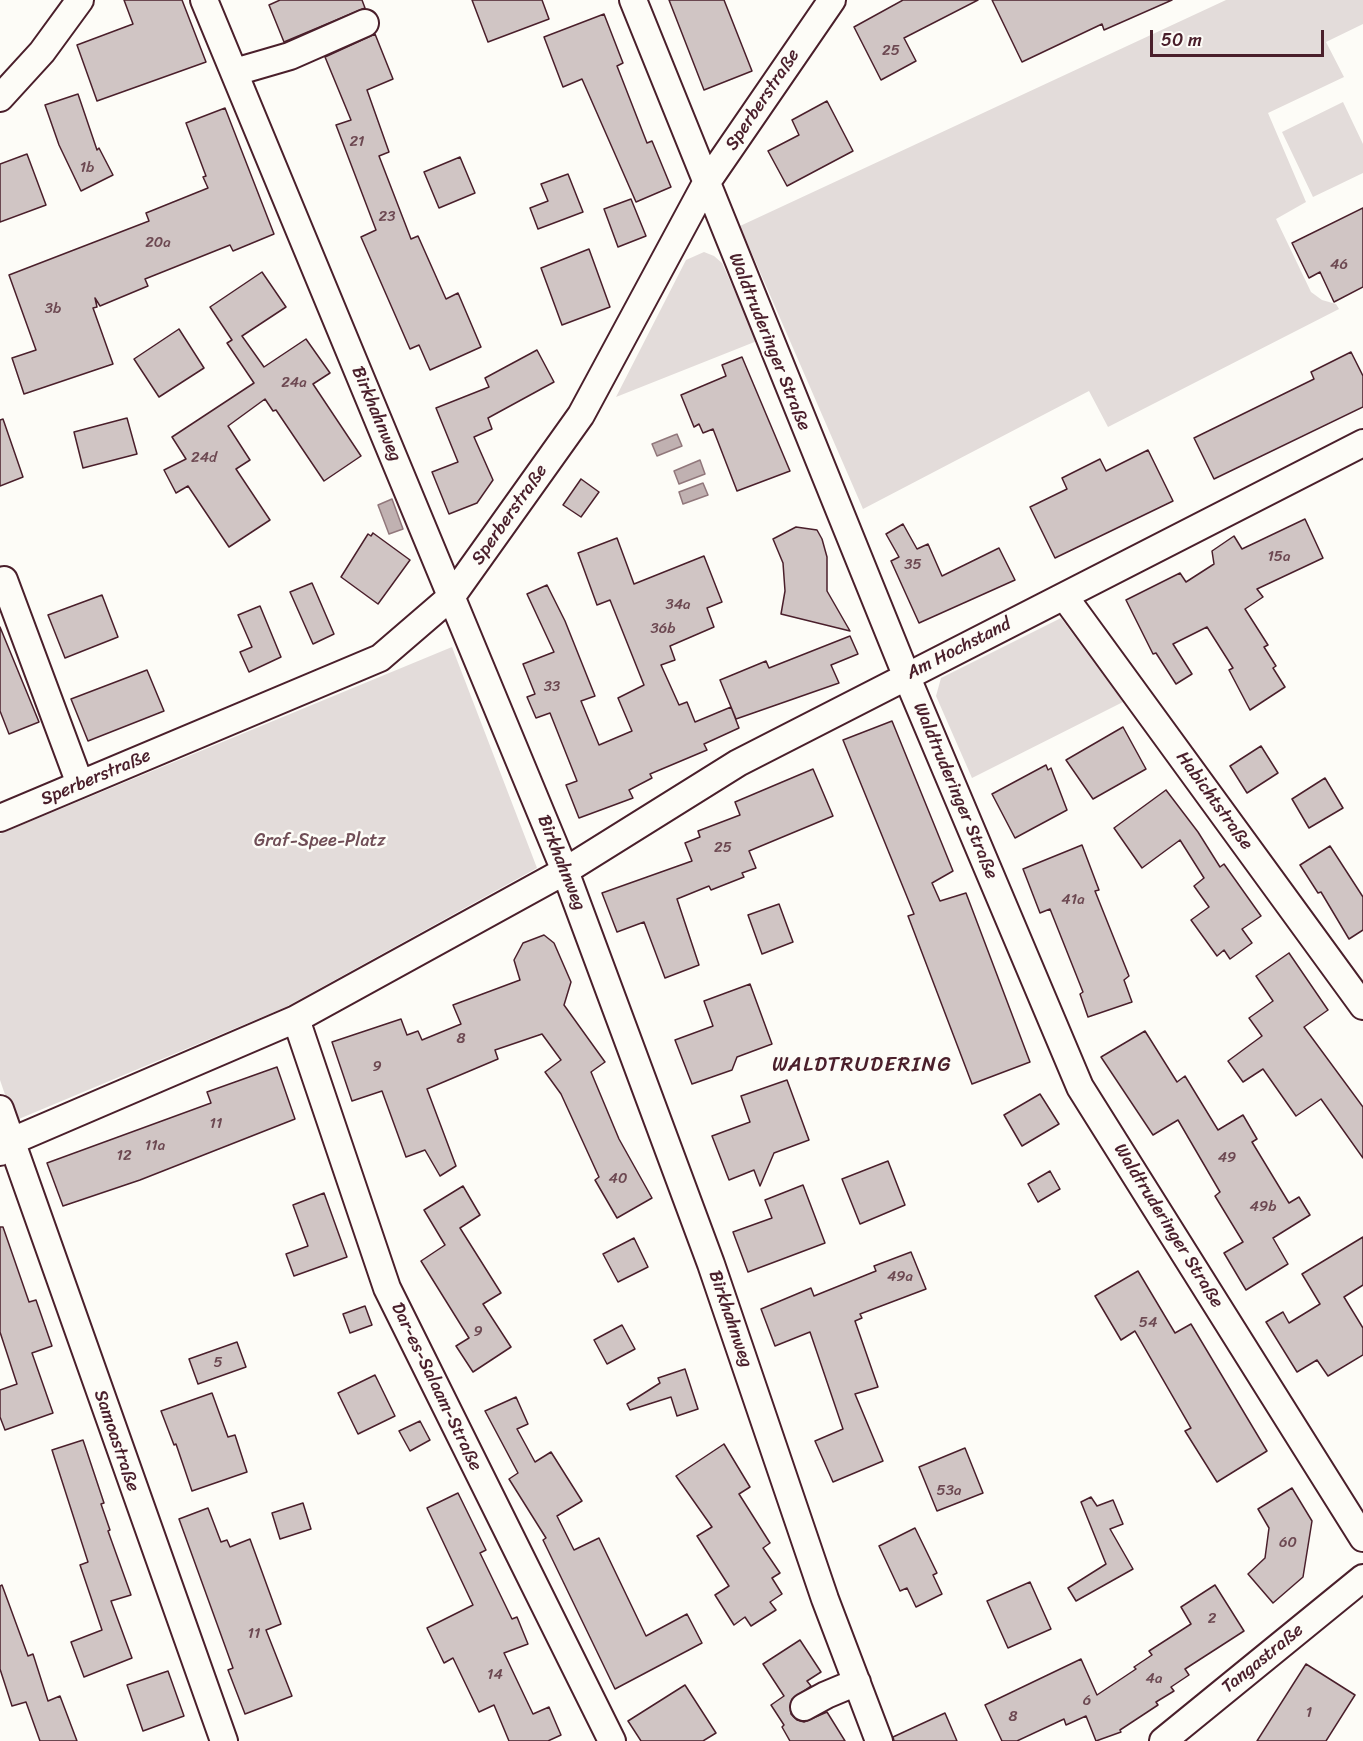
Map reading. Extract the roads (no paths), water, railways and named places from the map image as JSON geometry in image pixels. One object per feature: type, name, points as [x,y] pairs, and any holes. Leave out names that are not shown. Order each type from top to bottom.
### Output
[{"type":"street","points":[[0,98],[42,52],[80,0]]},
{"type":"street","name":"Birkhahnweg","points":[[204,0],[565,871],[711,1264],[825,1599],[879,1741]]},
{"type":"street","name":"Waldtruderinger Straße","points":[[633,0],[705,184],[906,675],[1080,1087],[1363,1538]]},
{"type":"street","name":"Sperberstraße","points":[[0,818],[380,658],[452,596],[581,415],[705,184],[832,0]]},
{"type":"street","points":[[235,72],[290,56],[365,23]]},
{"type":"street","name":"Am Hochstand","points":[[565,871],[738,763],[1363,443]]},
{"type":"street","points":[[4,580],[80,784]]},
{"type":"street","name":"Habichtstraße","points":[[1064,596],[1363,1006]]},
{"type":"street","points":[[0,1109],[6,1147],[296,1019],[565,871]]},
{"type":"street","name":"Dar-es-Salaam-Straße","points":[[296,1019],[387,1288],[612,1741]]},
{"type":"street","name":"Samoastraße","points":[[6,1147],[224,1741]]},
{"type":"street","name":"Tangastraße","points":[[1163,1741],[1363,1578]]},
{"type":"street","points":[[804,1707],[826,1695],[857,1683]]},
{"type":"district","name":"WALDTRUDERING","points":[[862,1066]]},
{"type":"park label","name":"Graf-Spee-Platz","points":[[320,841]]}]
